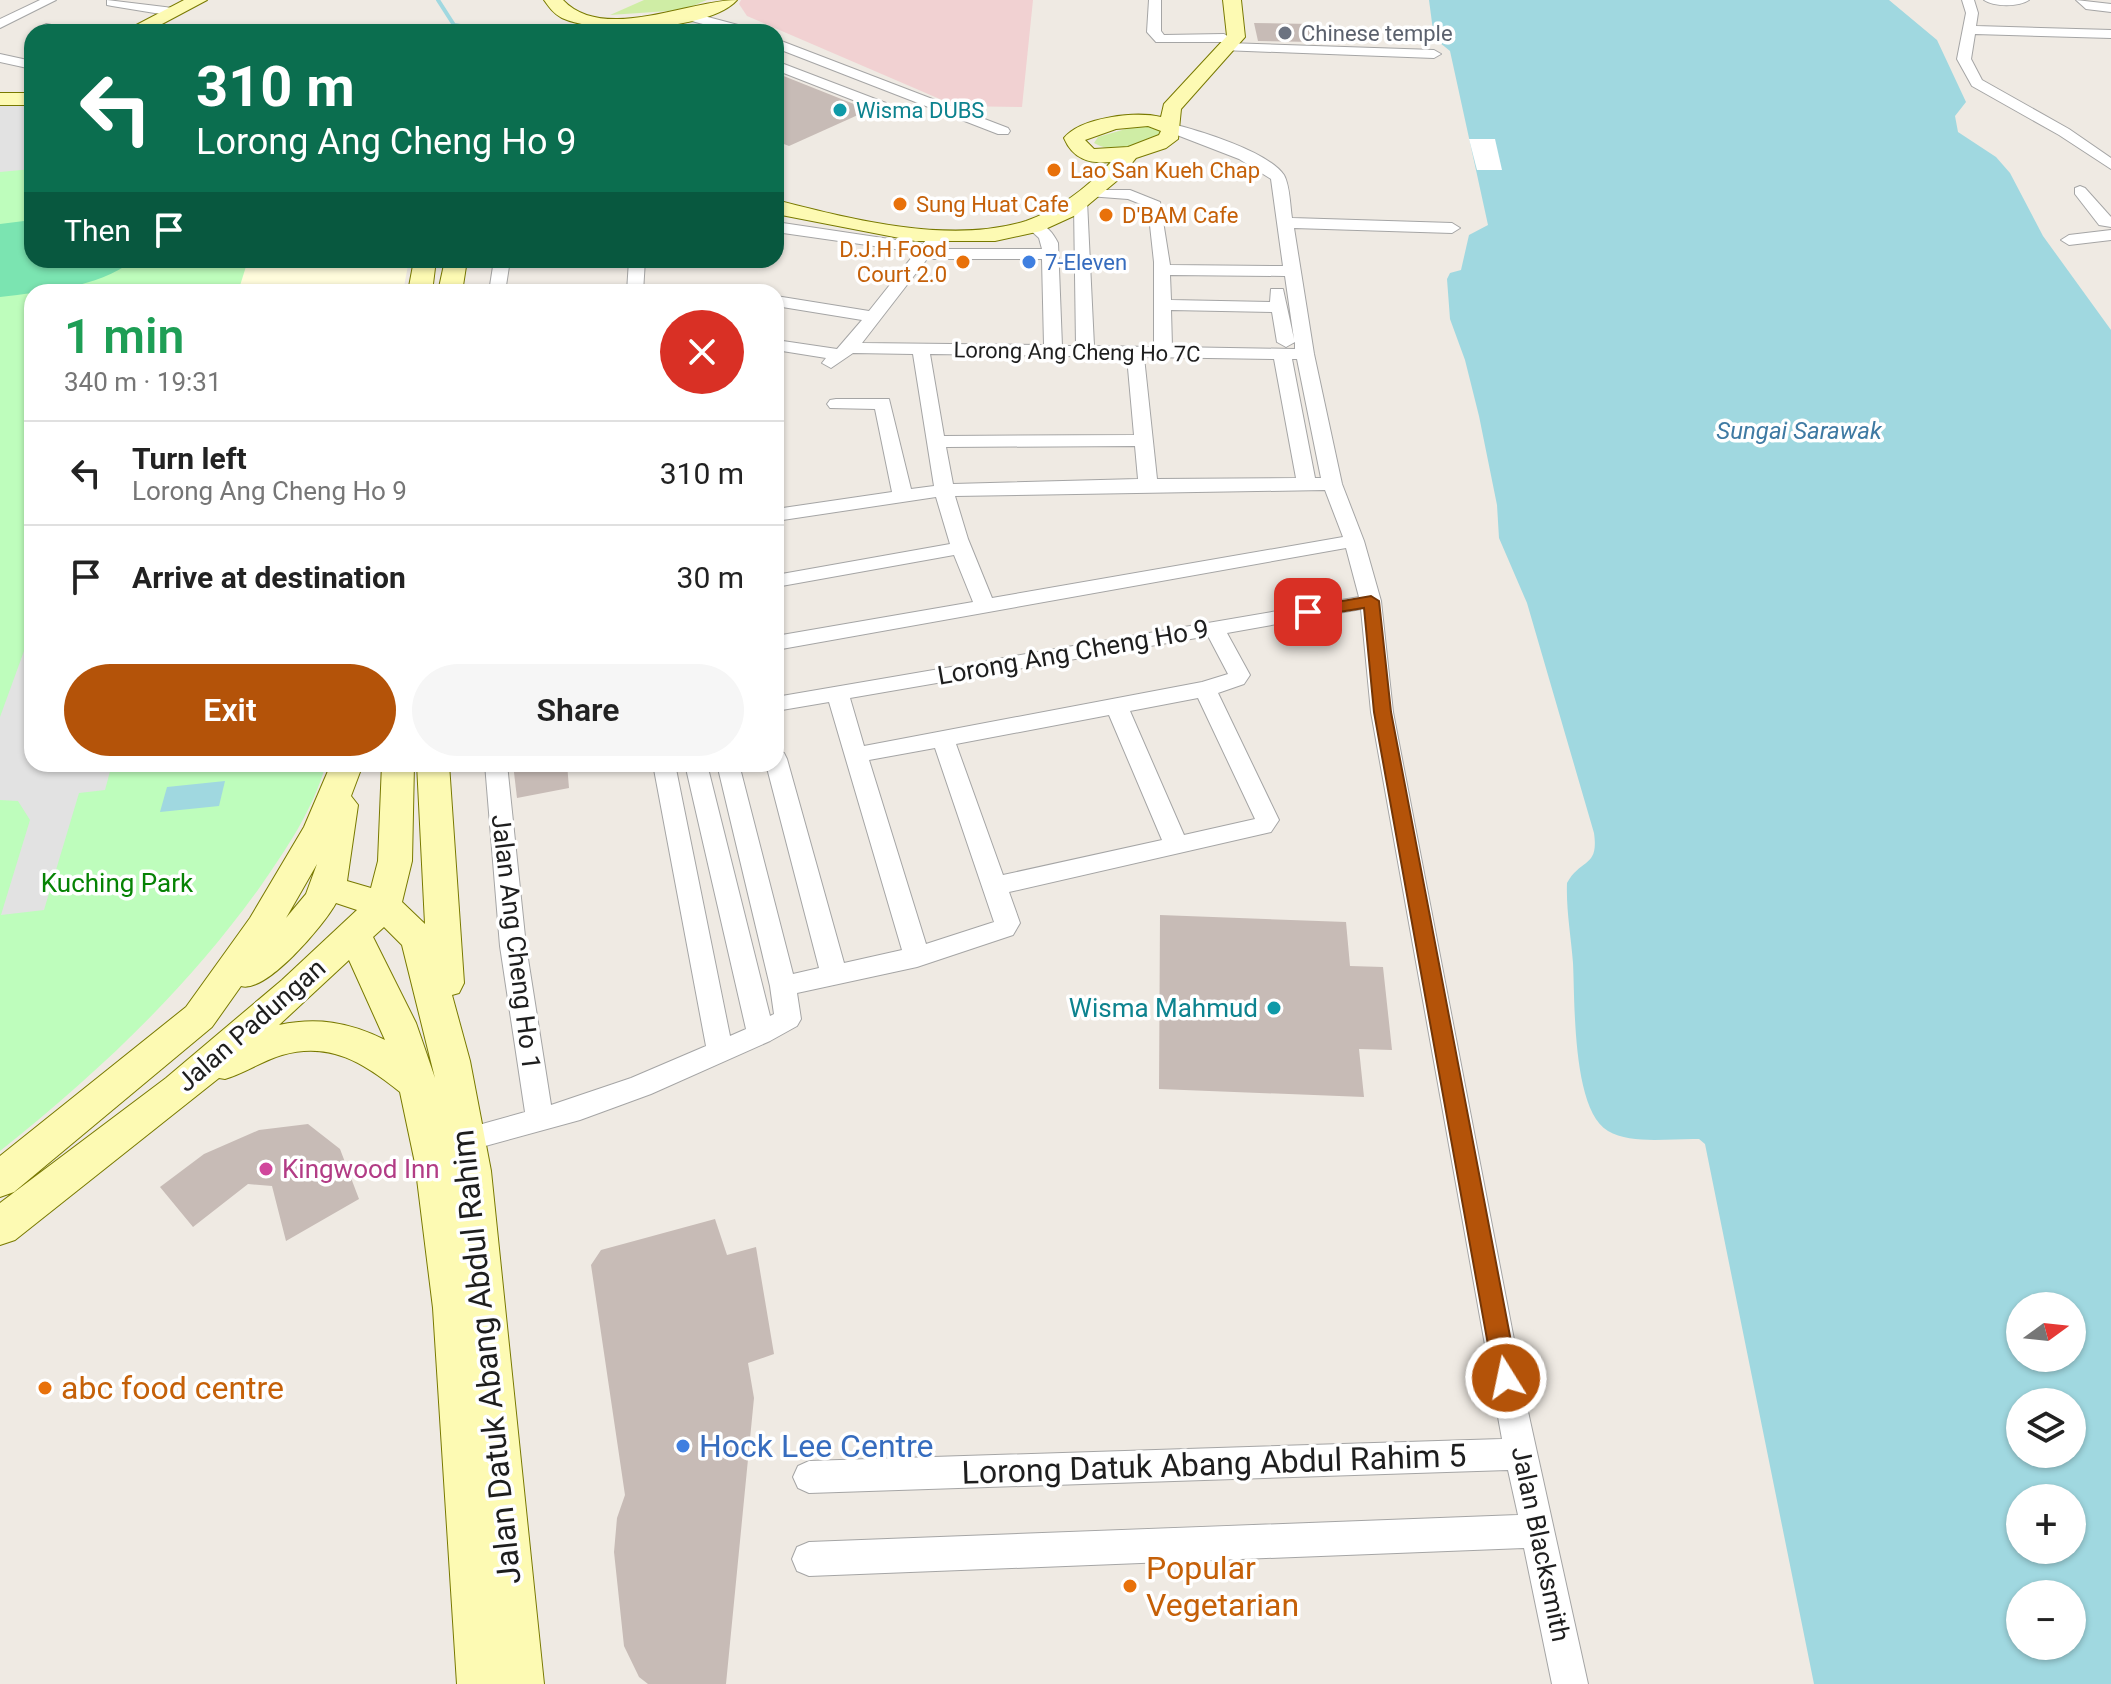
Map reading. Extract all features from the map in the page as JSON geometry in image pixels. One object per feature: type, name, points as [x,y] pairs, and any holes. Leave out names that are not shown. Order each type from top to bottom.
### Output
[{"type":"street","points":[[0,24],[50,0]]},
{"type":"street","points":[[148,24],[198,0]]},
{"type":"street","points":[[1155,0],[1154,32],[1161,39],[1228,38],[1434,54]]},
{"type":"street","points":[[1091,156],[1127,153],[1168,139],[1174,104],[1228,38],[1232,0]]},
{"type":"street","points":[[1968,0],[1972,13],[1964,59],[1977,83],[2064,132],[2111,165]]},
{"type":"street","points":[[1990,0],[2023,0]]},
{"type":"street","points":[[2082,0],[2091,6],[2111,8]]},
{"type":"street","points":[[112,2],[173,12]]},
{"type":"street","points":[[574,24],[603,3]]},
{"type":"street","points":[[580,24],[689,16],[724,4],[738,24]]},
{"type":"street","points":[[594,22],[628,6]]},
{"type":"street","points":[[552,15],[571,24]]},
{"type":"street","points":[[689,16],[719,24]]},
{"type":"street","points":[[1968,30],[2111,34]]},
{"type":"street","points":[[1053,352],[1046,223],[1095,175],[1098,167],[1091,156],[1076,147],[1074,138],[1153,110],[1228,38]]},
{"type":"street","points":[[784,46],[1003,131]]},
{"type":"street","points":[[0,58],[24,63]]},
{"type":"street","points":[[784,68],[881,106]]},
{"type":"street","points":[[1129,120],[1158,121],[1257,160],[1273,170],[1278,178],[1293,271],[1294,348],[1307,485]]},
{"type":"street","points":[[1153,146],[1212,152],[1278,178]]},
{"type":"street","points":[[784,210],[928,247],[1046,223],[1087,198],[1122,163],[1127,153]]},
{"type":"street","points":[[2080,191],[2105,222],[2111,222]]},
{"type":"street","points":[[1087,198],[1130,195],[1155,205],[1162,270],[1163,346]]},
{"type":"street","points":[[1085,352],[1087,198]]},
{"type":"street","points":[[1287,223],[1452,228]]},
{"type":"street","points":[[784,228],[928,247],[1050,254]]},
{"type":"street","points":[[2069,240],[2111,235]]},
{"type":"street","points":[[840,355],[928,247]]},
{"type":"street","points":[[1162,270],[1293,271]]},
{"type":"street","points":[[1272,271],[1279,307],[1294,348]]},
{"type":"street","points":[[784,302],[873,317]]},
{"type":"street","points":[[1162,305],[1279,307]]},
{"type":"street","name":"Lorong Ang Cheng Ho 7C","points":[[784,346],[840,355],[922,357],[1085,352],[1136,358],[1163,346],[1294,348]]},
{"type":"street","name":"Jalan Blacksmith","points":[[1294,348],[1332,484],[1354,541],[1371,601],[1382,712],[1522,1454],[1570,1684]]},
{"type":"street","points":[[985,606],[959,544],[944,490],[922,357],[1136,358],[1148,485]]},
{"type":"street","points":[[836,404],[883,403],[903,496]]},
{"type":"street","points":[[935,442],[1144,440]]},
{"type":"street","points":[[784,514],[944,490],[1332,484]]},
{"type":"street","points":[[784,642],[1354,541]]},
{"type":"street","points":[[784,571],[959,544]]},
{"type":"street","points":[[784,579],[959,544]]},
{"type":"street","name":"Lorong Ang Cheng Ho 9","points":[[784,703],[1371,601]]},
{"type":"street","points":[[856,755],[1205,689],[1236,679],[1239,675],[1214,628]]},
{"type":"street","points":[[994,886],[1263,826],[1267,820],[1205,689]]},
{"type":"street","points":[[837,693],[917,957]]},
{"type":"street","points":[[1116,705],[1176,845]]},
{"type":"street","points":[[783,986],[917,957],[1004,928],[1007,923],[943,738]]},
{"type":"street","name":"Jalan Padungan","points":[[0,1180],[199,1017],[263,927],[321,828],[344,772]]},
{"type":"street","points":[[199,1017],[298,928],[318,902],[333,872],[346,772]]},
{"type":"street","points":[[318,902],[384,905],[395,861],[398,772]]},
{"type":"street","points":[[180,1089],[248,1052],[302,1035],[331,1035],[353,1040],[387,1057],[434,1072],[433,772]]},
{"type":"street","name":"Jalan Ang Cheng Ho 1","points":[[497,772],[513,946],[540,1120]]},
{"type":"street","points":[[666,772],[720,1052]]},
{"type":"street","points":[[698,772],[761,1034]]},
{"type":"street","points":[[467,1139],[540,1120],[641,1086],[761,1034],[788,1019],[783,986],[730,772]]},
{"type":"street","points":[[779,772],[834,975]]},
{"type":"street","points":[[318,902],[354,936]]},
{"type":"street","name":"Jalan Padungan","points":[[0,1227],[180,1089],[354,936],[384,905]]},
{"type":"street","name":"Jalan Datuk Abang Abdul Rahim","points":[[384,905],[418,939],[434,1072],[440,1181],[461,1371],[482,1684]]},
{"type":"street","name":"Jalan Datuk Abang Abdul Rahim","points":[[354,936],[368,957],[398,1025],[434,1072],[467,1139],[519,1684]]},
{"type":"street","name":"Lorong Datuk Abang Abdul Rahim 5","points":[[809,1477],[1522,1454]]},
{"type":"street","points":[[809,1559],[1539,1531]]},
{"type":"shaded area","points":[[741,0],[1033,0],[1022,107],[956,106],[784,32],[784,24],[766,24],[747,16],[739,4]]},
{"type":"shaded area","points":[[0,104],[24,104],[24,170],[0,172]]},
{"type":"shaded area","points":[[244,268],[408,268],[404,284],[239,284]]},
{"type":"shaded area","points":[[24,651],[24,772],[110,772],[105,790],[79,793],[44,910],[1,915],[30,820],[18,801],[0,800],[0,717]]},
{"type":"green space","points":[[644,0],[707,0],[683,10],[610,15]]},
{"type":"green space","name":"Kuching Park","points":[[0,106],[24,107],[24,268],[246,268],[240,284],[24,284],[24,772],[324,772],[307,813],[289,843],[260,887],[202,960],[106,1060],[0,1151]]},
{"type":"green space","points":[[1143,124],[1163,128],[1162,137],[1119,148],[1094,143],[1098,137]]},
{"type":"green space","points":[[24,221],[24,268],[122,268],[82,284],[24,284],[24,294],[0,297],[0,224]]},
{"type":"water","name":"Sungai Sarawak","points":[[1429,0],[1889,0],[1937,40],[1966,102],[1955,116],[1958,132],[1996,157],[2010,173],[2043,236],[2111,330],[2111,1684],[1814,1684],[1705,1144],[1699,1139],[1629,1138],[1608,1131],[1596,1119],[1582,1079],[1575,1027],[1567,883],[1591,858],[1594,833],[1527,603],[1499,538],[1497,505],[1479,416],[1465,360],[1450,319],[1447,279],[1450,273],[1461,270],[1469,235],[1488,225],[1450,51],[1434,38]]},
{"type":"water","points":[[225,781],[219,806],[160,812],[167,787]]},
{"type":"pier","points":[[1469,139],[1495,139],[1502,170],[1477,170]]},
{"type":"building","name":"Chinese temple","points":[[1254,23],[1312,24],[1315,42],[1258,41]]},
{"type":"building","name":"Wisma DUBS","points":[[784,76],[869,110],[789,146],[784,144]]},
{"type":"building","points":[[514,772],[568,772],[569,788],[517,798]]},
{"type":"building","name":"Wisma Mahmud","points":[[1160,915],[1346,922],[1350,966],[1383,967],[1392,1050],[1359,1049],[1364,1097],[1159,1089]]},
{"type":"building","name":"Kingwood Inn","points":[[308,1124],[340,1149],[359,1199],[286,1241],[272,1186],[248,1184],[193,1227],[160,1187],[204,1154],[259,1130]]},
{"type":"building","name":"Hock Lee Centre","points":[[715,1219],[727,1255],[756,1247],[774,1354],[748,1363],[754,1398],[726,1684],[648,1684],[639,1677],[624,1646],[614,1552],[617,1518],[625,1495],[591,1265],[601,1250]]},
{"type":"waterway","points":[[438,0],[453,24]]},
{"type":"place","name":"Chinese temple","points":[[1285,33]]},
{"type":"place","name":"Wisma DUBS","points":[[840,110]]},
{"type":"place","name":"Lao San Kueh Chap","points":[[1054,170]]},
{"type":"place","name":"Sung Huat Cafe","points":[[900,204]]},
{"type":"place","name":"D'BAM Cafe","points":[[1106,215]]},
{"type":"place","name":"D.J.H Food Court 2.0","points":[[963,262]]},
{"type":"place","name":"7-Eleven","points":[[1029,262]]},
{"type":"place","name":"Wisma Mahmud","points":[[1274,1008]]},
{"type":"place","name":"Kingwood Inn","points":[[266,1169]]},
{"type":"place","name":"abc food centre","points":[[45,1388]]},
{"type":"place","name":"Hock Lee Centre","points":[[683,1446]]},
{"type":"place","name":"Popular Vegetarian","points":[[1130,1586]]},
{"type":"route","points":[[1308,612],[1371,601],[1382,712],[1404,816],[1415,891],[1506,1378]]}]
